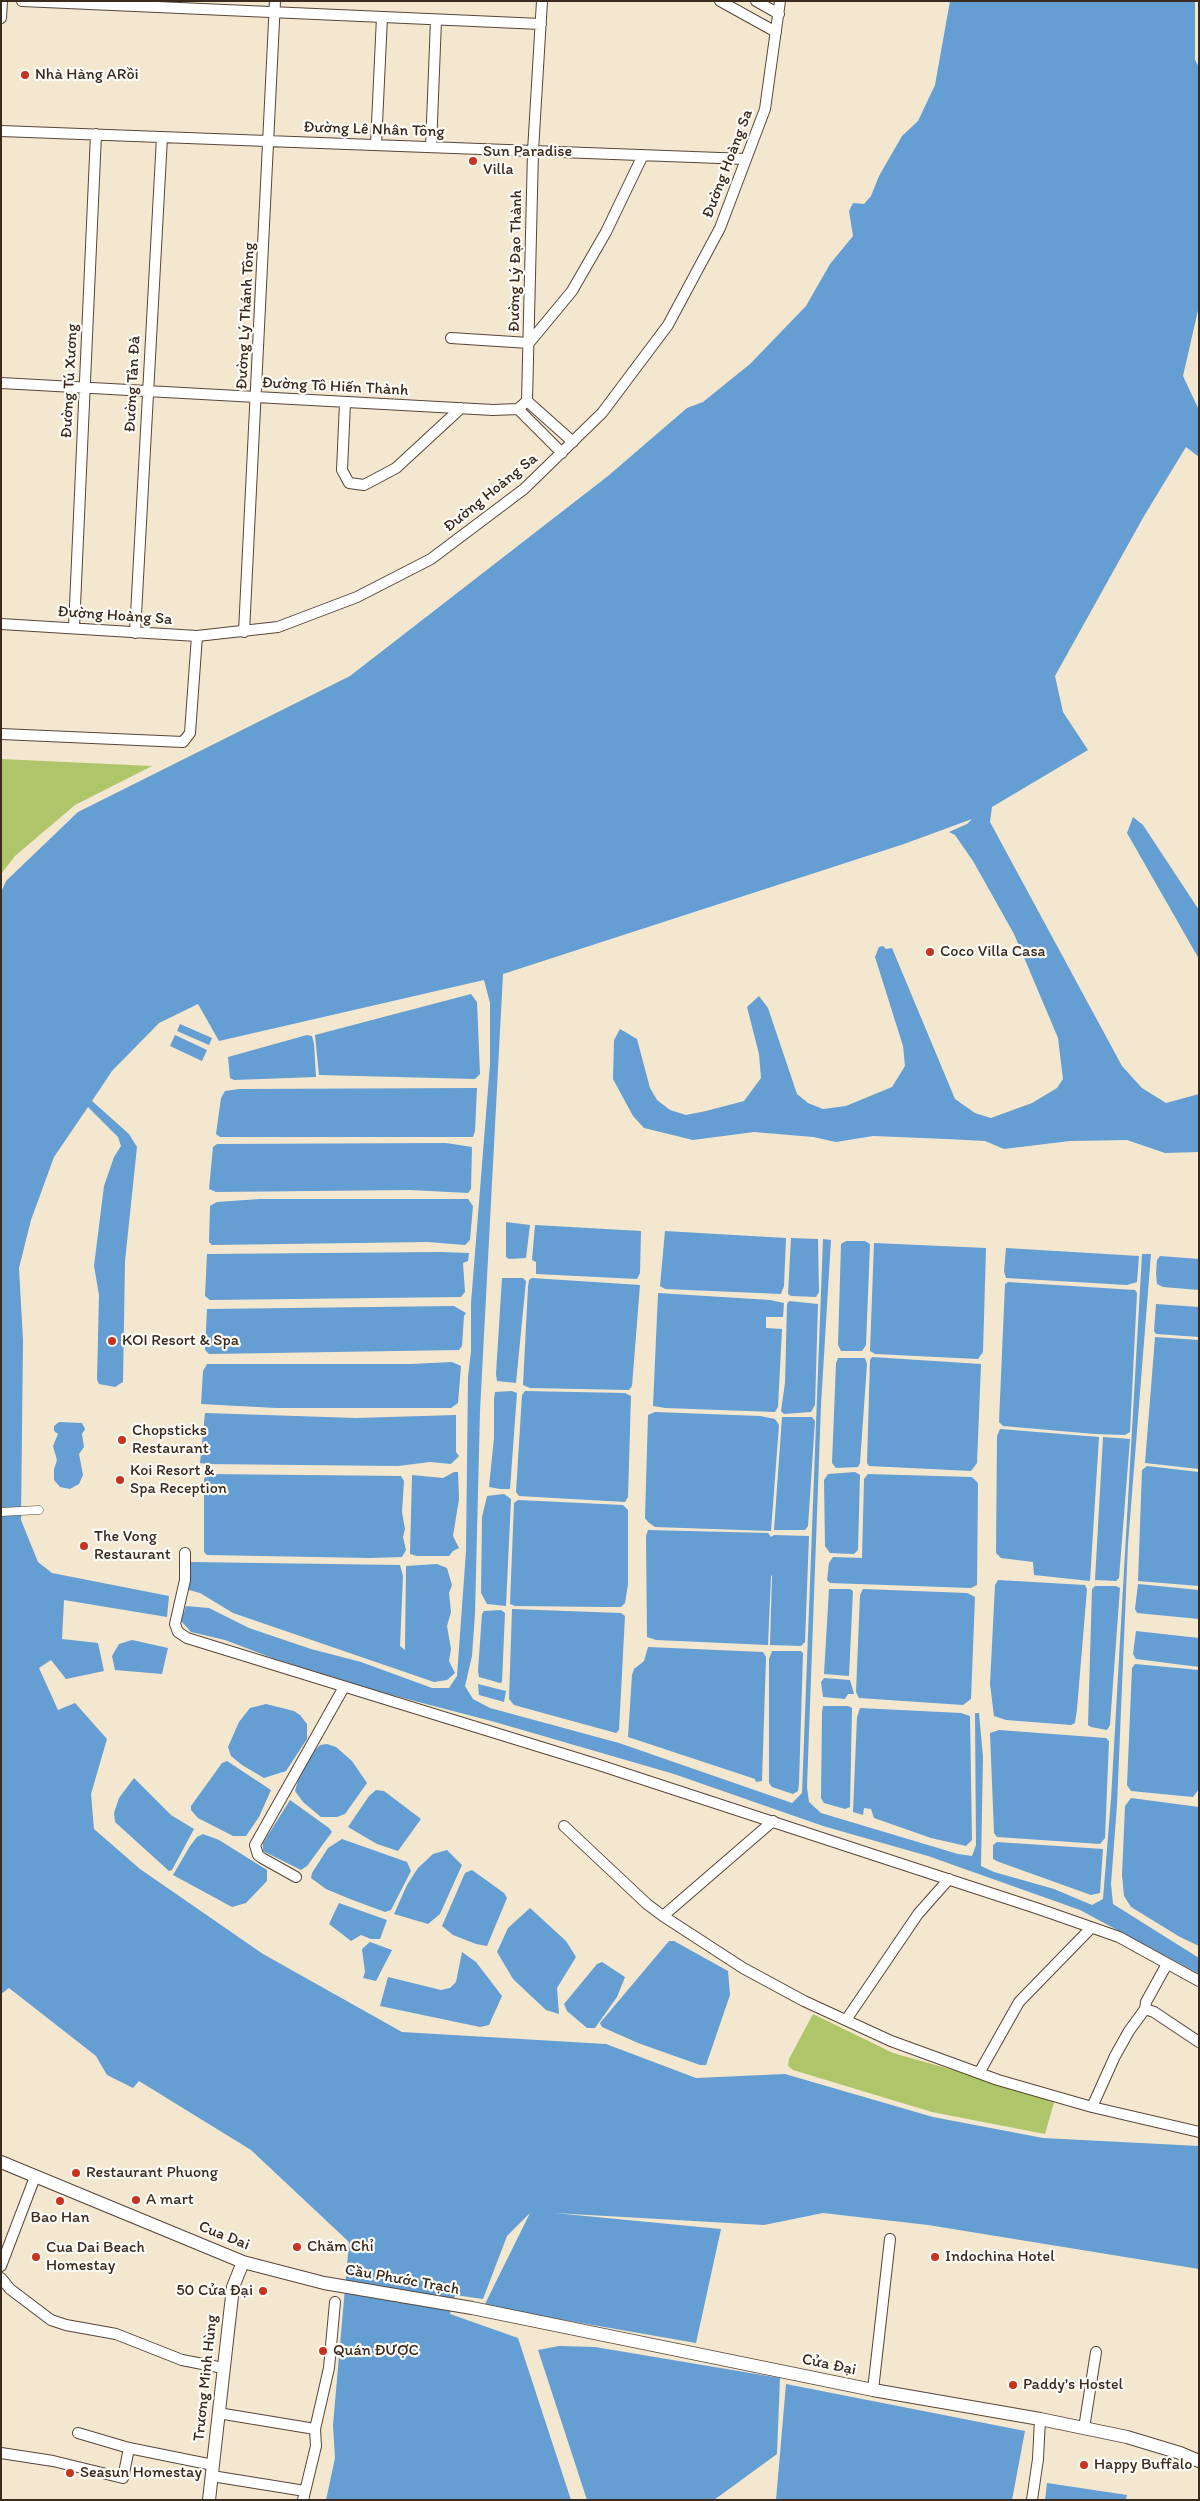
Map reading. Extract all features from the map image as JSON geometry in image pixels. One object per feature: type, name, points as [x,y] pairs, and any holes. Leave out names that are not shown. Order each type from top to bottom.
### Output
[{"type":"street","points":[[1,18],[2,1]]},
{"type":"street","points":[[22,1],[541,24]]},
{"type":"street","name":"Đường Lý Thánh Tông","points":[[244,632],[270,141],[275,1]]},
{"type":"street","name":"Đường Lý Đạo Thành","points":[[527,401],[533,151],[542,1]]},
{"type":"street","points":[[720,1],[776,32]]},
{"type":"street","points":[[756,1],[779,14]]},
{"type":"street","name":"Đường Hoàng Sa","points":[[1,624],[196,636],[278,627],[357,596],[432,559],[524,489],[602,413],[668,325],[720,228],[765,109],[780,1]]},
{"type":"street","points":[[376,145],[382,17]]},
{"type":"street","points":[[431,147],[436,20]]},
{"type":"street","name":"Đường Lê Nhân Tông","points":[[1,131],[746,159]]},
{"type":"street","name":"Đường Tú Xương","points":[[74,628],[96,134]]},
{"type":"street","name":"Đường Tản Đà","points":[[134,633],[162,137]]},
{"type":"street","points":[[451,338],[529,343],[572,291],[606,232],[643,155]]},
{"type":"street","name":"Đường Tô Hiến Thành","points":[[1,383],[344,403],[518,409]]},
{"type":"street","points":[[562,453],[518,409],[527,401],[573,442]]},
{"type":"street","points":[[344,403],[342,470],[349,483],[364,485],[396,468],[461,408]]},
{"type":"street","points":[[1,734],[183,742],[190,734],[196,636]]},
{"type":"street","points":[[1,1512],[39,1510]]},
{"type":"street","points":[[185,1553],[185,1580],[175,1624],[178,1632],[187,1638],[774,1821],[949,1879],[1119,1937],[1199,1981]]},
{"type":"street","points":[[296,1877],[258,1855],[255,1845],[344,1687]]},
{"type":"street","points":[[663,1916],[774,1821]]},
{"type":"street","points":[[564,1826],[647,1904],[663,1916],[743,1968],[804,2001],[891,2041],[980,2074],[1092,2107],[1199,2132]]},
{"type":"street","points":[[846,2020],[918,1914],[949,1879]]},
{"type":"street","points":[[980,2074],[1019,2002],[1091,1928]]},
{"type":"street","points":[[1092,2107],[1129,2031],[1145,2009],[1146,2002],[1167,1964]]},
{"type":"street","points":[[1145,2009],[1154,2012],[1199,2042]]},
{"type":"street","name":"Cua Dai","points":[[1,2162],[243,2262],[328,2284]]},
{"type":"street","points":[[1,2266],[35,2177]]},
{"type":"street","points":[[873,2390],[890,2240]]},
{"type":"street","name":"Trương Minh Hùng","points":[[209,2500],[232,2288],[243,2262]]},
{"type":"street","points":[[1,2278],[10,2289],[51,2320],[66,2325],[116,2334],[182,2360],[223,2368]]},
{"type":"street","name":"Cầu Phước Trạch","points":[[328,2284],[472,2308]]},
{"type":"street","points":[[78,2433],[304,2495],[316,2446],[315,2429],[328,2368],[335,2302]]},
{"type":"street","name":"Cửa Đại","points":[[472,2308],[873,2390],[1084,2428],[1127,2437],[1180,2453]]},
{"type":"street","points":[[1084,2428],[1096,2352]]},
{"type":"street","points":[[218,2413],[315,2429]]},
{"type":"street","points":[[1032,2500],[1038,2459],[1040,2419]]},
{"type":"street","points":[[1,2453],[53,2461],[123,2478],[129,2448]]},
{"type":"street","points":[[1180,2453],[1199,2455]]},
{"type":"street","points":[[1180,2453],[1199,2461]]},
{"type":"green space","points":[[1,759],[152,766],[75,805],[15,856],[1,874]]},
{"type":"green space","points":[[813,2014],[893,2053],[1055,2099],[1045,2134],[932,2112],[793,2070],[788,2066],[789,2059]]},
{"type":"water","points":[[950,1],[1195,1],[1195,60],[1199,67],[1199,306],[1183,376],[1199,410],[1199,457],[1186,447],[1144,516],[1055,676],[1063,712],[1088,750],[992,807],[990,822],[1122,1066],[1142,1088],[1166,1103],[1199,1094],[1199,1152],[1165,1153],[1127,1140],[1070,1141],[1004,1149],[985,1141],[873,1136],[836,1142],[813,1137],[754,1132],[693,1140],[644,1128],[633,1116],[613,1079],[614,1040],[620,1029],[637,1039],[650,1088],[657,1100],[670,1110],[686,1115],[706,1111],[744,1101],[761,1078],[759,1054],[747,1007],[759,996],[768,1008],[797,1094],[808,1103],[823,1109],[846,1106],[892,1087],[905,1066],[903,1046],[875,957],[879,947],[883,946],[886,949],[892,948],[955,1099],[975,1113],[991,1118],[1032,1103],[1057,1088],[1063,1079],[1058,1038],[1014,934],[973,861],[955,835],[949,832],[967,824],[972,819],[904,844],[503,974],[480,1411],[475,1614],[472,1656],[465,1686],[473,1699],[490,1708],[619,1743],[792,1803],[802,1793],[823,1239],[831,1240],[821,1405],[807,1787],[809,1802],[821,1813],[958,1854],[972,1856],[976,1845],[975,1713],[979,1713],[983,1757],[981,1866],[994,1872],[1054,1889],[1092,1905],[1103,1899],[1111,1799],[1142,1254],[1151,1254],[1128,1544],[1117,1805],[1111,1884],[1113,1904],[1199,1958],[1199,1974],[1080,1910],[928,1856],[823,1826],[674,1774],[495,1722],[384,1693],[275,1659],[225,1640],[191,1632],[181,1621],[186,1606],[209,1608],[249,1628],[311,1649],[361,1662],[432,1688],[449,1688],[457,1676],[466,1551],[468,1377],[471,1351],[471,1303],[490,1064],[490,1003],[484,980],[219,1041],[198,1004],[159,1023],[112,1071],[92,1101],[129,1134],[137,1147],[125,1261],[123,1382],[115,1387],[99,1384],[97,1380],[99,1295],[94,1266],[104,1186],[114,1157],[121,1146],[118,1137],[88,1107],[54,1157],[31,1220],[19,1268],[23,1340],[21,1520],[38,1562],[52,1573],[169,1596],[167,1617],[64,1600],[62,1639],[98,1643],[104,1671],[66,1679],[51,1660],[39,1668],[58,1710],[75,1703],[107,1739],[91,1794],[94,1829],[140,1869],[263,1954],[402,2032],[606,2044],[696,2078],[785,2074],[933,2117],[1043,2138],[1199,2146],[1199,2269],[928,2225],[823,2213],[764,2225],[554,2213],[721,2229],[696,2343],[484,2306],[530,2213],[507,2236],[483,2299],[455,2295],[450,2314],[518,2338],[571,2500],[326,2500],[335,2458],[333,2425],[349,2242],[251,2150],[139,2081],[133,2088],[107,2075],[96,2056],[9,1988],[1,1994],[1,892],[6,881],[78,812],[350,676],[608,476],[687,408],[703,402],[750,364],[806,306],[830,264],[853,236],[849,211],[853,203],[864,204],[871,196],[879,176],[902,136],[918,121],[935,85]]},
{"type":"water","points":[[1133,817],[1143,825],[1199,910],[1199,959],[1127,833]]},
{"type":"water","points":[[471,994],[477,1002],[480,1074],[475,1079],[319,1075],[315,1035]]},
{"type":"water","points":[[180,1024],[212,1038],[209,1045],[177,1031]]},
{"type":"water","points":[[175,1035],[207,1050],[202,1061],[170,1046]]},
{"type":"water","points":[[307,1035],[312,1036],[314,1044],[316,1077],[234,1080],[230,1078],[228,1057]]},
{"type":"water","points":[[477,1088],[475,1131],[473,1137],[220,1137],[216,1134],[221,1098],[225,1091],[239,1089]]},
{"type":"water","points":[[446,1143],[472,1147],[471,1189],[468,1193],[410,1190],[216,1192],[209,1189],[213,1147],[217,1144]]},
{"type":"water","points":[[260,1199],[468,1199],[473,1206],[470,1240],[465,1245],[428,1242],[212,1245],[209,1242],[210,1206],[217,1202]]},
{"type":"water","points":[[506,1222],[530,1225],[526,1258],[509,1259],[506,1257]]},
{"type":"water","points":[[535,1225],[641,1231],[640,1273],[637,1279],[536,1274],[536,1262],[532,1260]]},
{"type":"water","points":[[665,1231],[786,1238],[784,1286],[781,1294],[665,1289],[660,1286]]},
{"type":"water","points":[[791,1238],[818,1239],[819,1292],[816,1297],[791,1296],[788,1294]]},
{"type":"water","points":[[846,1241],[865,1241],[870,1244],[866,1345],[862,1351],[841,1351],[838,1345],[841,1244]]},
{"type":"water","points":[[874,1243],[986,1248],[983,1352],[978,1359],[875,1354],[870,1351]]},
{"type":"water","points":[[1006,1248],[1139,1256],[1137,1282],[1127,1285],[1006,1278],[1004,1271]]},
{"type":"water","points":[[469,1253],[468,1261],[463,1263],[465,1292],[461,1297],[210,1300],[205,1296],[207,1254]]},
{"type":"water","points":[[1160,1256],[1199,1259],[1199,1290],[1163,1287],[1157,1284],[1157,1260]]},
{"type":"water","points":[[502,1278],[523,1278],[526,1281],[516,1383],[497,1381],[496,1374]]},
{"type":"water","points":[[532,1278],[640,1285],[632,1386],[629,1390],[530,1388],[523,1385],[528,1287],[529,1280]]},
{"type":"water","points":[[1008,1282],[1135,1290],[1137,1293],[1130,1432],[1125,1435],[1095,1434],[1003,1426],[999,1422],[1005,1284]]},
{"type":"water","points":[[658,1293],[770,1300],[784,1303],[783,1317],[766,1317],[766,1328],[782,1329],[778,1407],[775,1412],[653,1406]]},
{"type":"water","points":[[789,1301],[818,1304],[815,1405],[811,1412],[784,1414],[781,1411],[785,1383],[787,1304]]},
{"type":"water","points":[[1156,1304],[1199,1307],[1199,1337],[1156,1334],[1154,1331]]},
{"type":"water","points":[[454,1306],[466,1313],[464,1316],[462,1346],[459,1350],[209,1354],[205,1350],[207,1309]]},
{"type":"water","points":[[1155,1337],[1199,1340],[1199,1469],[1145,1463]]},
{"type":"water","points":[[872,1357],[981,1364],[977,1463],[971,1471],[869,1466],[867,1463],[870,1360]]},
{"type":"water","points":[[838,1358],[865,1358],[867,1364],[860,1463],[858,1467],[836,1468],[832,1463],[836,1363]]},
{"type":"water","points":[[452,1362],[461,1366],[458,1403],[451,1408],[276,1408],[201,1404],[203,1371],[207,1364],[411,1364]]},
{"type":"water","points":[[512,1391],[517,1393],[510,1489],[500,1489],[489,1487],[494,1438],[494,1399],[495,1392]]},
{"type":"water","points":[[525,1391],[625,1393],[631,1396],[628,1497],[625,1502],[519,1496],[516,1492],[522,1395]]},
{"type":"water","points":[[655,1412],[760,1416],[775,1419],[779,1425],[771,1531],[655,1527],[648,1522],[645,1518],[648,1415]]},
{"type":"water","points":[[205,1413],[356,1418],[456,1415],[456,1452],[459,1456],[451,1464],[430,1462],[398,1466],[200,1463]]},
{"type":"water","points":[[782,1417],[812,1417],[815,1421],[808,1526],[805,1530],[774,1530]]},
{"type":"water","points":[[59,1422],[82,1423],[85,1429],[82,1434],[84,1447],[79,1454],[83,1475],[79,1484],[70,1489],[60,1487],[54,1480],[54,1469],[57,1460],[53,1446],[58,1434],[54,1431],[54,1426]]},
{"type":"water","points":[[1000,1429],[1099,1437],[1090,1581],[1034,1575],[1033,1562],[1001,1558],[996,1553],[997,1436]]},
{"type":"water","points":[[1103,1437],[1130,1439],[1119,1578],[1116,1581],[1095,1580]]},
{"type":"water","points":[[1147,1466],[1199,1472],[1199,1586],[1138,1581],[1142,1470]]},
{"type":"water","points":[[458,1472],[459,1499],[453,1536],[459,1548],[449,1556],[417,1556],[410,1554],[412,1475],[443,1478]]},
{"type":"water","points":[[855,1472],[860,1475],[858,1550],[854,1554],[830,1553],[825,1546],[824,1480],[828,1474]]},
{"type":"water","points":[[207,1474],[401,1476],[404,1481],[402,1512],[405,1529],[403,1537],[406,1550],[402,1557],[370,1558],[207,1555],[204,1552],[204,1479]]},
{"type":"water","points":[[868,1474],[972,1477],[978,1483],[977,1585],[971,1588],[830,1583],[827,1580],[829,1563],[833,1557],[862,1558],[864,1479]]},
{"type":"water","points":[[504,1494],[511,1499],[506,1606],[487,1604],[481,1593],[482,1517],[487,1496]]},
{"type":"water","points":[[518,1500],[623,1505],[628,1510],[628,1584],[625,1603],[621,1607],[515,1606],[510,1604],[514,1503]]},
{"type":"water","points":[[648,1530],[768,1533],[771,1537],[774,1535],[809,1536],[805,1642],[801,1646],[770,1645],[771,1575],[768,1645],[656,1640],[647,1637],[646,1536]]},
{"type":"water","points":[[191,1562],[400,1565],[403,1576],[400,1646],[405,1650],[406,1566],[437,1564],[447,1568],[452,1585],[449,1593],[451,1612],[447,1626],[451,1649],[449,1661],[455,1673],[447,1680],[434,1682],[233,1613],[200,1593],[189,1590]]},
{"type":"water","points":[[998,1580],[1085,1585],[1087,1589],[1075,1723],[1071,1725],[1006,1720],[994,1716],[990,1684],[995,1585]]},
{"type":"water","points":[[1138,1584],[1199,1590],[1199,1619],[1137,1613],[1135,1609]]},
{"type":"water","points":[[1095,1586],[1116,1586],[1120,1588],[1110,1725],[1107,1730],[1088,1725],[1092,1589]]},
{"type":"water","points":[[829,1589],[850,1589],[853,1591],[849,1676],[824,1674]]},
{"type":"water","points":[[863,1589],[967,1593],[975,1597],[971,1699],[963,1705],[859,1698],[856,1692],[860,1595]]},
{"type":"water","points":[[512,1609],[621,1613],[625,1616],[619,1730],[616,1733],[514,1705],[509,1699]]},
{"type":"water","points":[[501,1610],[505,1613],[502,1682],[500,1683],[479,1677],[478,1671],[482,1614],[484,1611]]},
{"type":"water","points":[[1136,1631],[1199,1638],[1199,1667],[1136,1659],[1133,1654]]},
{"type":"water","points":[[132,1640],[168,1648],[162,1674],[115,1670],[112,1656],[119,1644]]},
{"type":"water","points":[[648,1647],[763,1652],[766,1657],[762,1781],[756,1782],[755,1779],[628,1737],[632,1675],[634,1669],[644,1661]]},
{"type":"water","points":[[772,1651],[801,1651],[803,1653],[799,1783],[798,1791],[793,1794],[772,1787],[769,1783],[769,1659]]},
{"type":"water","points":[[1135,1664],[1199,1670],[1199,1789],[1193,1797],[1131,1791],[1127,1785],[1132,1668]]},
{"type":"water","points":[[824,1678],[850,1680],[854,1694],[848,1694],[845,1699],[823,1697],[821,1682]]},
{"type":"water","points":[[478,1684],[506,1691],[504,1702],[479,1695]]},
{"type":"water","points":[[266,1704],[294,1711],[300,1715],[307,1724],[307,1739],[286,1771],[264,1778],[231,1756],[228,1747],[239,1722],[250,1708]]},
{"type":"water","points":[[823,1706],[848,1706],[852,1708],[850,1807],[845,1809],[824,1803],[821,1798]]},
{"type":"water","points":[[860,1708],[961,1713],[970,1716],[972,1840],[966,1846],[931,1838],[874,1818],[871,1809],[864,1808],[863,1815],[853,1812],[857,1717]]},
{"type":"water","points":[[999,1730],[1106,1738],[1109,1741],[1105,1838],[1100,1844],[997,1837],[994,1833],[990,1733]]},
{"type":"water","points":[[327,1744],[336,1747],[352,1761],[367,1783],[345,1814],[337,1817],[321,1817],[303,1802],[295,1791],[299,1777],[310,1755],[320,1745]]},
{"type":"water","points":[[227,1761],[271,1790],[259,1817],[246,1836],[233,1836],[198,1818],[191,1810],[191,1806],[222,1763]]},
{"type":"water","points":[[134,1778],[171,1815],[194,1829],[172,1870],[169,1871],[115,1822],[114,1813],[119,1798]]},
{"type":"water","points":[[376,1790],[384,1791],[421,1819],[398,1851],[377,1844],[348,1827],[369,1796]]},
{"type":"water","points":[[1131,1798],[1199,1807],[1199,1946],[1180,1937],[1131,1907],[1124,1896],[1122,1875],[1125,1806]]},
{"type":"water","points":[[290,1800],[332,1832],[307,1866],[301,1870],[263,1851],[263,1843]]},
{"type":"water","points":[[203,1834],[219,1840],[267,1870],[267,1881],[246,1903],[232,1907],[173,1875],[190,1846],[197,1837]]},
{"type":"water","points":[[342,1839],[407,1862],[411,1871],[391,1910],[385,1912],[350,1899],[326,1889],[311,1878],[312,1873],[328,1848]]},
{"type":"water","points":[[997,1842],[1103,1849],[1100,1893],[1091,1895],[999,1862],[993,1859],[993,1845]]},
{"type":"water","points":[[447,1850],[462,1865],[440,1914],[428,1924],[394,1914],[407,1885],[418,1868],[433,1854]]},
{"type":"water","points":[[472,1870],[504,1893],[507,1898],[487,1946],[453,1935],[442,1926],[465,1873]]},
{"type":"water","points":[[339,1903],[387,1920],[380,1939],[371,1939],[361,1935],[351,1941],[329,1924]]},
{"type":"water","points":[[530,1908],[566,1941],[576,1957],[557,1988],[559,2014],[546,2010],[513,1979],[497,1952],[508,1928]]},
{"type":"water","points":[[669,1941],[674,1941],[728,1971],[730,1995],[706,2065],[700,2065],[638,2043],[602,2027],[600,2023]]},
{"type":"water","points":[[370,1942],[392,1950],[376,1981],[363,1978],[365,1972],[362,1949]]},
{"type":"water","points":[[462,1952],[476,1962],[502,1996],[489,2025],[480,2027],[380,2006],[388,1977],[441,1990],[450,1988],[456,1982]]},
{"type":"water","points":[[602,1962],[625,1977],[617,1997],[595,2028],[587,2028],[567,2011],[564,2004],[597,1964]]},
{"type":"water","points":[[559,2346],[595,2347],[780,2378],[777,2454],[714,2500],[587,2500],[538,2350]]},
{"type":"water","points":[[786,2384],[1025,2431],[1012,2500],[776,2500]]},
{"type":"water","points":[[1047,2483],[1127,2495],[1126,2500],[1045,2500]]},
{"type":"place","name":"Nhà Hàng ARồi","points":[[25,75]]},
{"type":"place","name":"Sun Paradise Villa","points":[[473,161]]},
{"type":"place","name":"Coco Villa Casa","points":[[930,952]]},
{"type":"place","name":"KOI Resort & Spa","points":[[112,1341]]},
{"type":"place","name":"Chopsticks Restaurant","points":[[122,1440]]},
{"type":"place","name":"Koi Resort & Spa Reception","points":[[120,1480]]},
{"type":"place","name":"The Vong Restaurant","points":[[84,1546]]},
{"type":"place","name":"Restaurant Phuong","points":[[76,2173]]},
{"type":"place","name":"A mart","points":[[136,2200]]},
{"type":"place","name":"Bao Han","points":[[60,2201]]},
{"type":"place","name":"Chăm Chỉ","points":[[297,2247]]},
{"type":"place","name":"Cua Dai Beach Homestay","points":[[36,2257]]},
{"type":"place","name":"Indochina Hotel","points":[[935,2257]]},
{"type":"place","name":"50 Cửa Đại","points":[[263,2291]]},
{"type":"place","name":"Quán ĐƯỢC","points":[[323,2351]]},
{"type":"place","name":"Paddy's Hostel","points":[[1013,2385]]},
{"type":"place","name":"Happy Buffalo","points":[[1084,2465]]},
{"type":"place","name":"Seasun Homestay","points":[[70,2473]]}]
